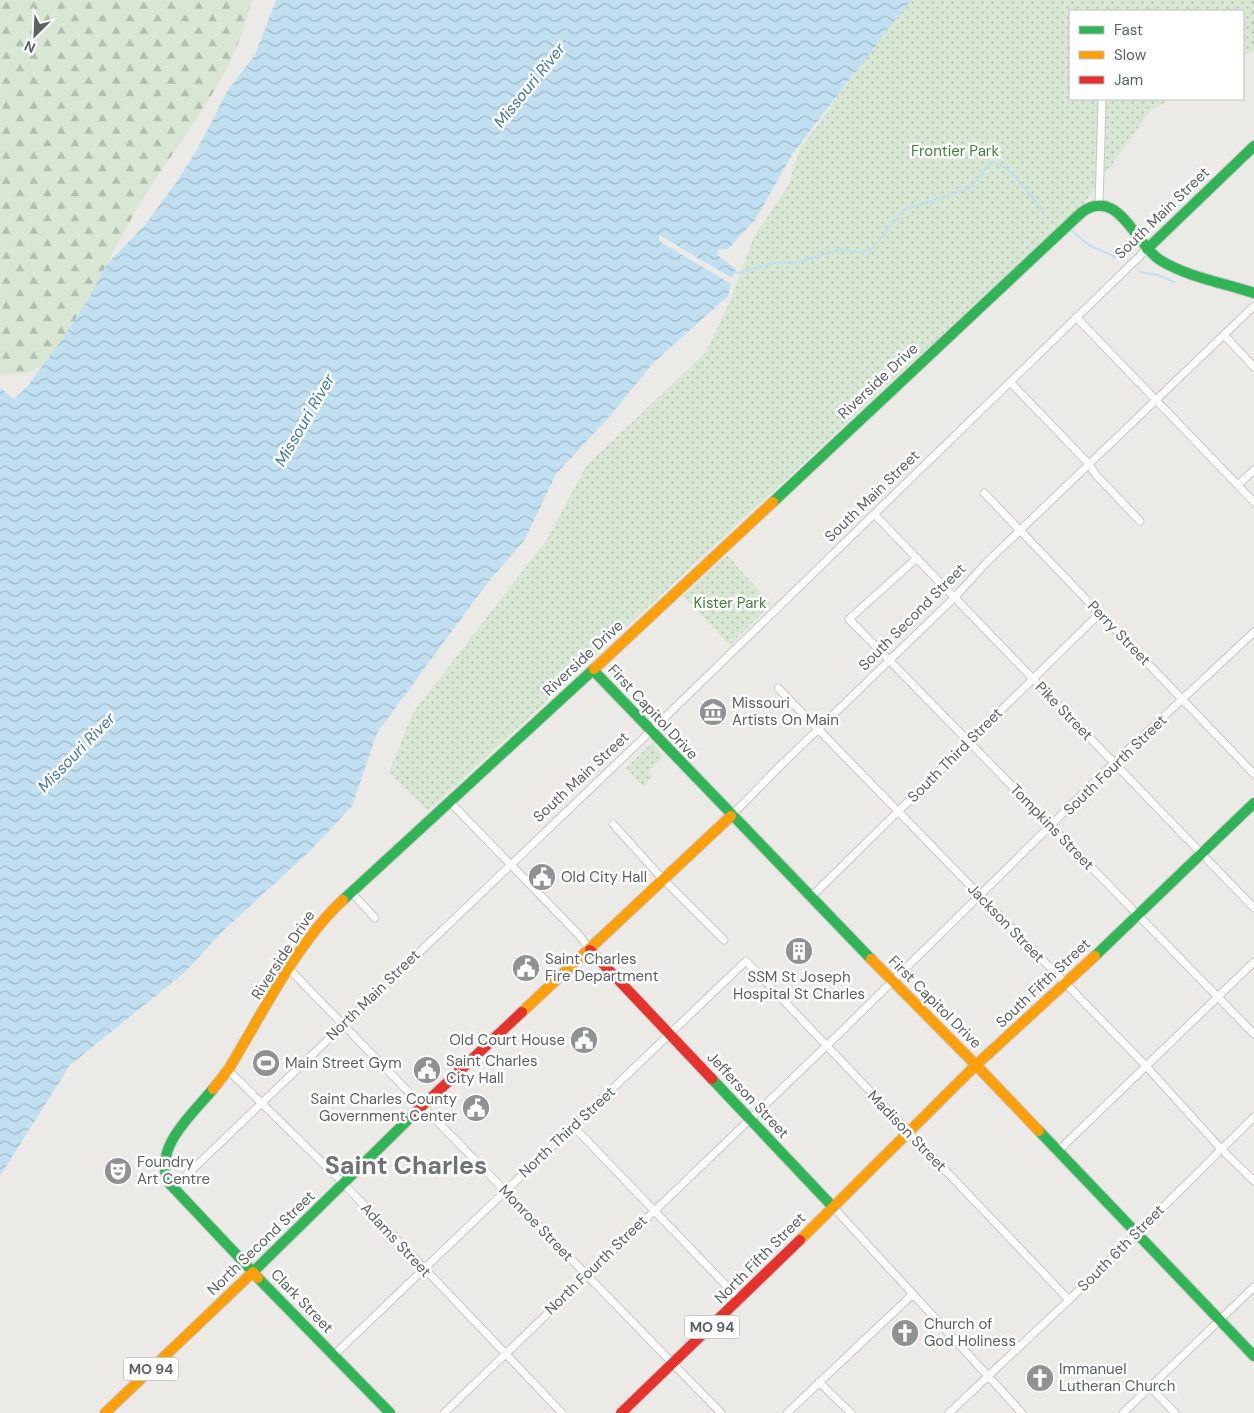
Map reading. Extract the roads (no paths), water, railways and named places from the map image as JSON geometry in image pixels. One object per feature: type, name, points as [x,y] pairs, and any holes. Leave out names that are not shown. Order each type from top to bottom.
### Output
[{"type":"main road","name":"South Main Street","points":[[1147,249],[1254,146]]},
{"type":"main road","name":"Riverside Drive","points":[[173,1188],[163,1169],[165,1153],[228,1070],[316,926],[350,892],[593,670],[1079,214],[1090,206],[1100,204]]},
{"type":"main road","points":[[1100,204],[1113,210],[1155,257],[1171,266],[1254,294]]},
{"type":"main road","name":"First Capitol Drive","points":[[593,670],[810,898],[976,1065],[1254,1356]]},
{"type":"main road","name":"South Fifth Street","points":[[833,1207],[976,1065],[1066,984],[1254,803]]},
{"type":"main road","name":"South Second Street","points":[[590,950],[731,816]]},
{"type":"main road","name":"Jefferson Street","points":[[590,950],[833,1207]]},
{"type":"main road","name":"North Second Street","points":[[104,1413],[253,1272],[423,1105],[590,950]]},
{"type":"main road","name":"Clark Street","points":[[173,1188],[390,1413]]},
{"type":"main road","name":"North Fifth Street","points":[[620,1413],[740,1300],[833,1207]]},
{"type":"street","points":[[1100,204],[1102,102]]},
{"type":"street","name":"South Main Street","points":[[509,865],[650,731],[1147,249]]},
{"type":"street","name":"South Second Street","points":[[731,816],[954,598],[1020,530],[1254,306]]},
{"type":"street","points":[[1076,318],[1254,502]]},
{"type":"street","points":[[1224,335],[1254,367]]},
{"type":"street","points":[[1010,382],[1089,464],[1096,475],[1140,521]]},
{"type":"street","points":[[1238,485],[1254,470]]},
{"type":"street","name":"Perry Street","points":[[984,493],[1254,774]]},
{"type":"street","name":"Pike Street","points":[[874,514],[1254,908]]},
{"type":"street","name":"Tompkins Street","points":[[916,558],[849,619],[1254,1034]]},
{"type":"street","name":"South Third Street","points":[[810,898],[1100,613]]},
{"type":"street","name":"South Fourth Street","points":[[750,1118],[981,896],[1114,763],[1254,632]]},
{"type":"street","name":"Jackson Street","points":[[778,688],[1146,1066],[1221,1149],[1254,1181]]},
{"type":"street","name":"Jefferson Street","points":[[449,801],[579,935],[590,950]]},
{"type":"street","points":[[613,824],[724,940]]},
{"type":"street","name":"North Main Street","points":[[173,1188],[509,865]]},
{"type":"street","points":[[350,892],[375,918]]},
{"type":"street","name":"Madison Street","points":[[671,1034],[746,961],[1068,1300]]},
{"type":"street","points":[[1058,1151],[1254,962]]},
{"type":"street","name":"Monroe Street","points":[[289,969],[721,1413]]},
{"type":"street","name":"North Third Street","points":[[334,1355],[671,1034]]},
{"type":"street","name":"Adams Street","points":[[228,1070],[343,1183],[562,1413]]},
{"type":"street","name":"South 6th Street","points":[[949,1413],[988,1378],[1254,1117]]},
{"type":"street","name":"North Fourth Street","points":[[444,1413],[653,1209],[750,1118]]},
{"type":"street","points":[[574,1127],[740,1300]]},
{"type":"street","name":"Jefferson Street","points":[[833,1207],[1022,1413]]},
{"type":"street","points":[[1123,1413],[1254,1287]]},
{"type":"street","points":[[787,1413],[913,1294]]},
{"type":"street","points":[[819,1382],[851,1413]]},
{"type":"street","points":[[1150,1387],[1175,1413]]},
{"type":"water","name":"Missouri River","points":[[276,0],[911,0],[793,153],[755,220],[728,249],[718,250],[717,255],[736,269],[732,278],[659,235],[659,241],[731,284],[728,296],[654,362],[610,416],[556,474],[524,541],[488,582],[377,733],[352,806],[310,851],[226,928],[184,973],[70,1065],[0,1176],[0,388],[14,399],[27,387],[66,334],[90,296],[106,265],[145,225],[175,184],[197,150],[228,90],[255,55]]},
{"type":"waterway","points":[[733,272],[738,273],[772,263],[794,263],[840,250],[861,252],[873,248],[903,210],[971,188],[990,163],[997,163],[1011,173],[1042,210]]},
{"type":"waterway","points":[[1068,228],[1089,245],[1122,260]]},
{"type":"waterway","points":[[1140,272],[1158,275],[1174,282]]},
{"type":"place","name":"Missouri Artists On Main","points":[[713,712]]},
{"type":"place","name":"Old City Hall","points":[[542,877]]},
{"type":"place","name":"SSM St Joseph Hospital St Charles","points":[[799,951]]},
{"type":"place","name":"Saint Charles Fire Department","points":[[526,968]]},
{"type":"place","name":"Old Court House","points":[[584,1040]]},
{"type":"place","name":"Main Street Gym","points":[[266,1063]]},
{"type":"place","name":"Saint Charles City Hall","points":[[427,1070]]},
{"type":"place","name":"Saint Charles County Government Center","points":[[476,1108]]},
{"type":"place","name":"Foundry Art Centre","points":[[118,1171]]},
{"type":"place","name":"Church of God Holiness","points":[[905,1333]]},
{"type":"place","name":"Immanuel Lutheran Church","points":[[1040,1378]]},
{"type":"district","name":"Saint Charles","points":[[406,1165]]},
{"type":"park label","name":"Frontier Park","points":[[955,151]]},
{"type":"park label","name":"Kister Park","points":[[730,603]]}]
